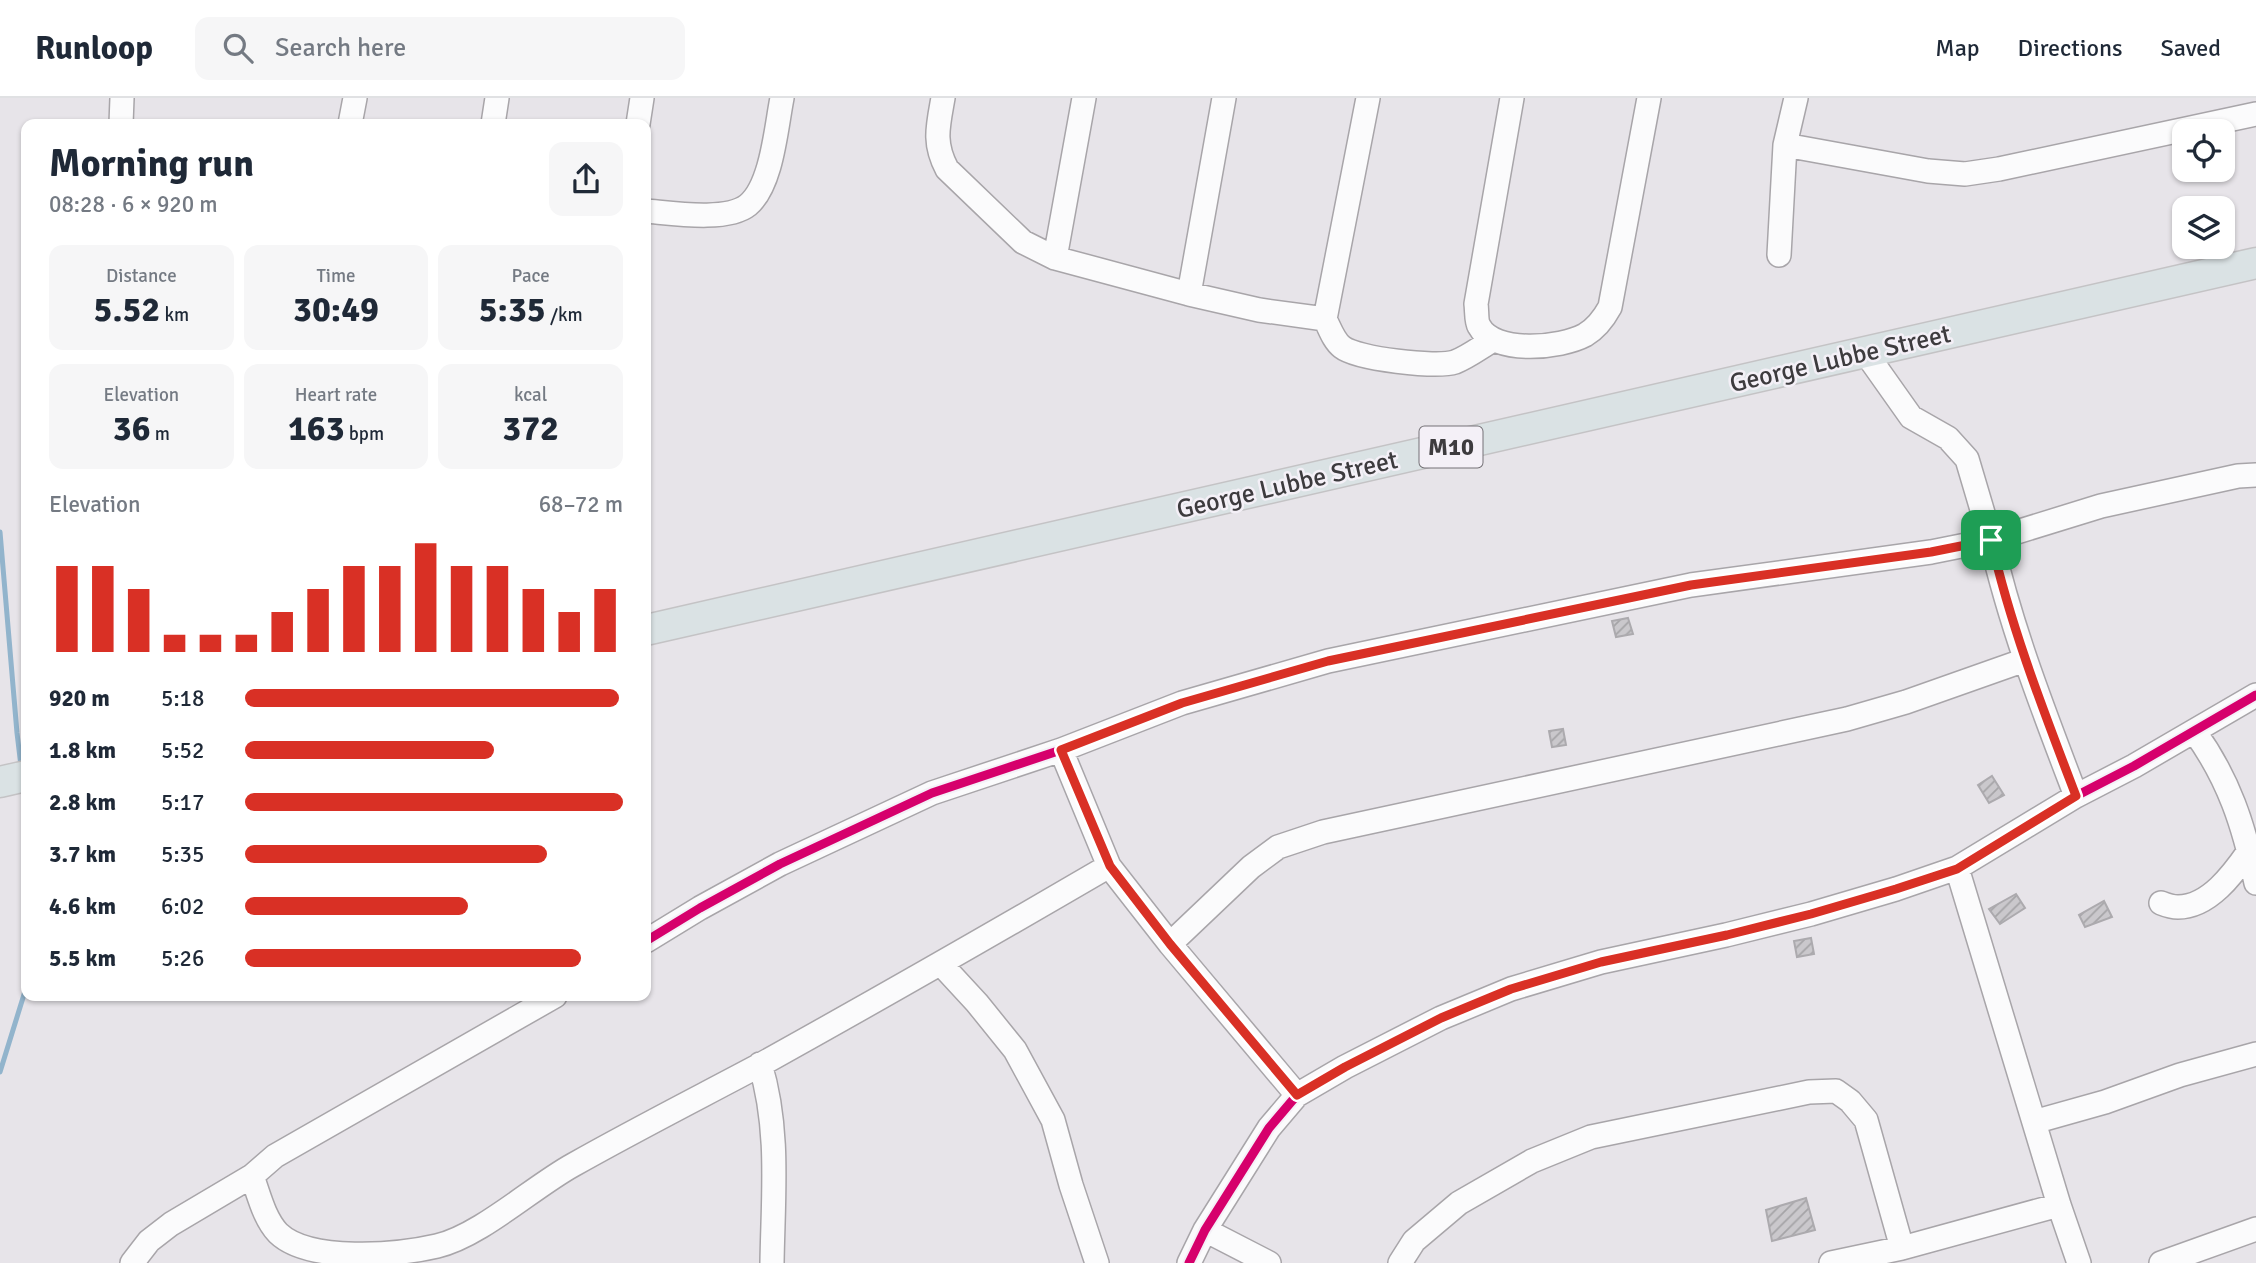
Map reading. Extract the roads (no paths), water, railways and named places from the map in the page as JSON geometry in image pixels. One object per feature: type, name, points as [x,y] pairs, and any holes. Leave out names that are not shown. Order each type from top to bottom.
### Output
[{"type":"main road","name":"George Lubbe Street","points":[[651,629],[2256,263]]},
{"type":"street","points":[[121,119],[122,98]]},
{"type":"street","points":[[351,119],[355,98]]},
{"type":"street","points":[[494,119],[497,98]]},
{"type":"street","points":[[639,119],[642,98]]},
{"type":"street","points":[[651,211],[697,215],[728,213],[747,206],[765,178],[782,98]]},
{"type":"street","points":[[943,98],[938,128],[939,154],[947,169],[1023,242],[1055,258],[1189,294],[1259,310],[1325,319]]},
{"type":"street","points":[[1055,258],[1084,98]]},
{"type":"street","points":[[1189,294],[1224,98]]},
{"type":"street","points":[[1368,98],[1325,319],[1341,346],[1362,356],[1375,358],[1432,364],[1454,362],[1493,340]]},
{"type":"street","points":[[1512,98],[1476,304],[1478,325],[1493,340],[1512,345],[1560,345],[1587,334],[1602,321],[1610,307],[1649,98]]},
{"type":"street","points":[[1779,255],[1785,145],[1796,98]]},
{"type":"street","points":[[1785,145],[1928,171],[1965,174],[2013,167],[2256,114]]},
{"type":"street","points":[[1865,352],[1910,417],[1948,438],[1967,459],[2004,595],[2025,660],[2076,796]]},
{"type":"street","points":[[651,938],[780,864],[932,793],[1061,750],[1182,703],[1328,661],[1691,585],[1931,552],[1991,540],[2101,506],[2238,476],[2256,475]]},
{"type":"street","points":[[1170,944],[1251,867],[1278,847],[1323,832],[1847,719],[1906,702],[2025,660]]},
{"type":"street","points":[[1189,1263],[1205,1230],[1269,1128],[1297,1095],[1345,1067],[1441,1018],[1511,989],[1601,962],[1811,914],[1957,869],[2076,796],[2256,695]]},
{"type":"street","points":[[2193,731],[2210,754],[2242,821],[2256,883]]},
{"type":"street","points":[[1061,750],[1110,866],[1170,944],[1297,1095]]},
{"type":"street","points":[[2161,904],[2178,907],[2199,902],[2218,888],[2239,866],[2249,850]]},
{"type":"street","points":[[252,1176],[266,1215],[279,1234],[298,1245],[330,1254],[379,1253],[441,1245],[471,1232],[570,1167],[941,964],[1110,866]]},
{"type":"street","points":[[1957,869],[2079,1263]]},
{"type":"street","points":[[941,964],[1016,1051],[1053,1120],[1097,1263]]},
{"type":"street","points":[[132,1263],[149,1241],[171,1224],[252,1176],[275,1156],[546,1001]]},
{"type":"street","points":[[2034,1122],[2105,1102],[2180,1075],[2256,1054]]},
{"type":"street","points":[[760,1064],[769,1092],[774,1123],[772,1263]]},
{"type":"street","points":[[1400,1263],[1415,1241],[1460,1203],[1532,1160],[1591,1136],[1796,1095],[1836,1091],[1850,1101],[1866,1120],[1902,1248]]},
{"type":"street","points":[[1831,1263],[1902,1248],[2059,1205]]},
{"type":"street","points":[[2161,1263],[2256,1229]]},
{"type":"street","points":[[1205,1230],[1269,1263]]},
{"type":"waterway","points":[[0,532],[21,766]]},
{"type":"waterway","points":[[0,1072],[22,1001]]}]
